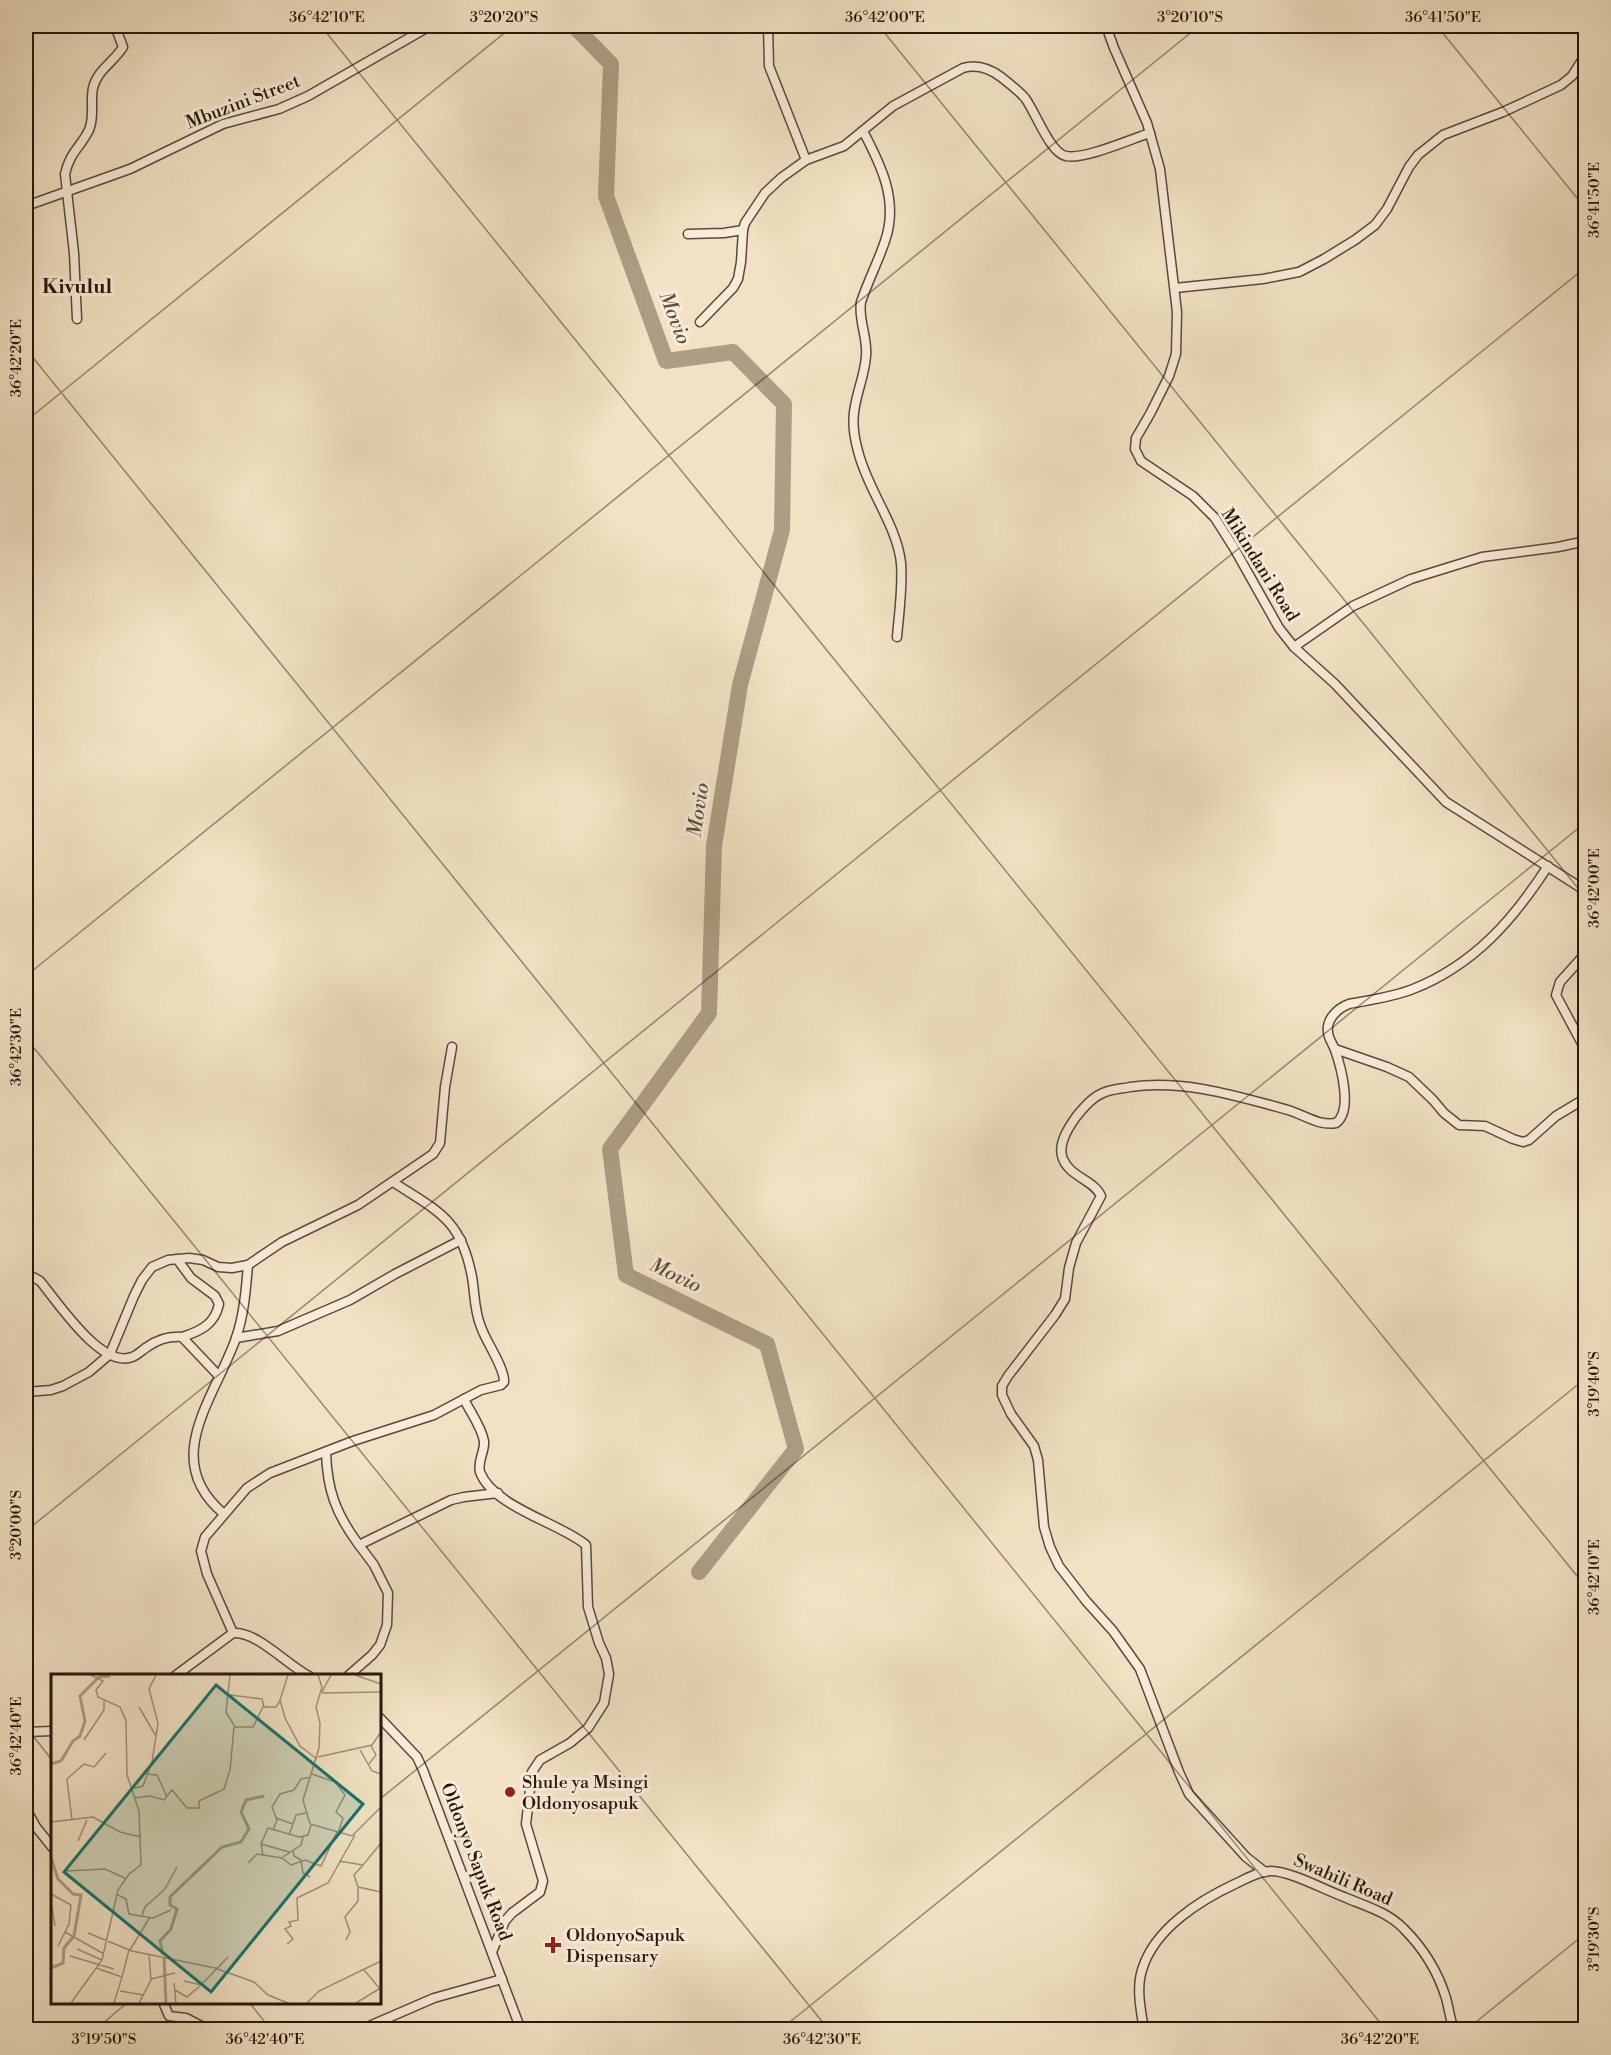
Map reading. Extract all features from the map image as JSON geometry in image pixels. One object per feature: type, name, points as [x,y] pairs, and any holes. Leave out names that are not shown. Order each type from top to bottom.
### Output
[{"type":"street","points":[[77,319],[74,253],[65,174],[73,152],[84,139],[93,119],[93,89],[97,77],[123,47],[115,26]]},
{"type":"street","name":"Mbuzini Street","points":[[26,206],[130,169],[223,124],[279,109],[308,96],[430,26]]},
{"type":"street","points":[[768,26],[769,66],[806,160]]},
{"type":"street","name":"Mikindani Road","points":[[1106,26],[1147,123],[1160,169],[1177,312],[1176,354],[1169,376],[1136,438],[1135,449],[1141,460],[1193,496],[1215,518],[1279,628],[1294,647],[1350,699],[1446,802],[1586,891]]},
{"type":"street","points":[[1175,288],[1263,279],[1299,272],[1332,254],[1375,225],[1387,209],[1409,167],[1430,144],[1443,135],[1503,112],[1560,85],[1572,76],[1586,54]]},
{"type":"street","points":[[700,322],[733,288],[738,279],[745,223],[765,194],[781,178],[806,160],[844,146],[893,106],[947,75],[973,65],[983,67],[998,75],[1019,91],[1040,122],[1051,146],[1064,156],[1089,154],[1150,133]]},
{"type":"street","points":[[863,130],[879,161],[887,184],[891,208],[886,240],[861,302],[866,357],[854,408],[854,427],[857,450],[864,473],[892,532],[901,562],[897,637]]},
{"type":"street","points":[[688,234],[743,230]]},
{"type":"street","points":[[1294,647],[1353,606],[1411,579],[1482,556],[1558,547],[1586,541]]},
{"type":"street","points":[[1265,1872],[1246,1857],[1190,1794],[1179,1772],[1140,1669],[1113,1631],[1059,1566],[1044,1527],[1038,1460],[1034,1446],[1005,1404],[1002,1386],[1065,1299],[1069,1268],[1076,1243],[1101,1196],[1099,1190],[1075,1174],[1062,1158],[1061,1147],[1077,1116],[1091,1100],[1110,1091],[1164,1084],[1248,1099],[1293,1112],[1320,1123],[1336,1123],[1343,1114],[1345,1095],[1335,1049],[1328,1032],[1330,1021],[1340,1008],[1411,990],[1459,965],[1516,913],[1548,866]]},
{"type":"street","points":[[1586,953],[1560,981],[1556,995],[1586,1050]]},
{"type":"street","points":[[26,1392],[51,1390],[63,1386],[89,1371],[110,1354],[122,1321],[142,1280],[152,1267],[177,1259],[203,1260],[218,1267],[232,1268],[248,1265],[282,1242],[358,1205],[433,1154],[440,1143],[445,1087],[452,1047]]},
{"type":"street","points":[[1335,1049],[1409,1077],[1459,1125],[1485,1126],[1523,1142],[1529,1140],[1556,1116],[1586,1098]]},
{"type":"street","points":[[233,1633],[207,1574],[201,1551],[205,1537],[247,1488],[264,1477],[353,1441],[434,1414],[481,1390],[501,1385],[505,1379],[481,1328],[461,1239],[446,1217],[393,1182]]},
{"type":"street","points":[[236,1338],[278,1331],[350,1300],[461,1239]]},
{"type":"street","points":[[26,1278],[33,1277],[40,1281],[84,1335],[110,1354],[123,1359],[130,1358],[156,1342],[200,1331],[217,1313],[219,1304],[215,1296],[191,1278],[177,1259]]},
{"type":"street","points":[[224,1514],[205,1495],[197,1479],[193,1462],[195,1434],[218,1375],[236,1338],[243,1311],[248,1265]]},
{"type":"street","points":[[182,1337],[218,1375]]},
{"type":"street","points":[[464,1399],[484,1442],[479,1464],[481,1473],[489,1485],[521,1511],[586,1545],[588,1607],[606,1658],[609,1674],[604,1703],[588,1728],[570,1743],[540,1760],[532,1772],[526,1824],[543,1881],[542,1887],[535,1896],[505,1921],[492,1952]]},
{"type":"street","points":[[326,1452],[326,1471],[337,1512],[374,1565],[388,1593],[387,1625],[376,1650],[350,1674]]},
{"type":"street","points":[[359,1545],[451,1500],[498,1493]]},
{"type":"street","points":[[178,1674],[233,1633],[254,1638],[305,1674]]},
{"type":"street","name":"Oldonyo Sapuk Road","points":[[381,1719],[417,1757],[450,1837],[521,2030]]},
{"type":"street","points":[[26,1732],[51,1731]]},
{"type":"street","points":[[26,1809],[36,1827],[51,1846]]},
{"type":"street","name":"Swahili Road","points":[[1144,2030],[1140,2002],[1142,1971],[1154,1947],[1166,1932],[1195,1905],[1242,1880],[1271,1871],[1291,1875],[1387,1914],[1403,1927],[1434,1966],[1441,1982],[1454,2030]]},
{"type":"street","points":[[360,2030],[434,1998],[502,1979]]},
{"type":"street","points":[[164,2004],[169,2016],[186,2018],[209,2030]]},
{"type":"waterway","name":"Movio","points":[[574,26],[611,64],[606,196],[666,361],[733,352],[784,404],[782,530],[740,685],[714,846],[709,1013],[610,1149],[626,1275],[767,1344],[796,1449],[699,1572]]},
{"type":"place","name":"Shule ya Msingi Oldonyosapuk","points":[[510,1792]]},
{"type":"place","name":"OldonyoSapuk Dispensary","points":[[553,1945]]},
{"type":"district","name":"Kivulul","points":[[77,287]]}]
